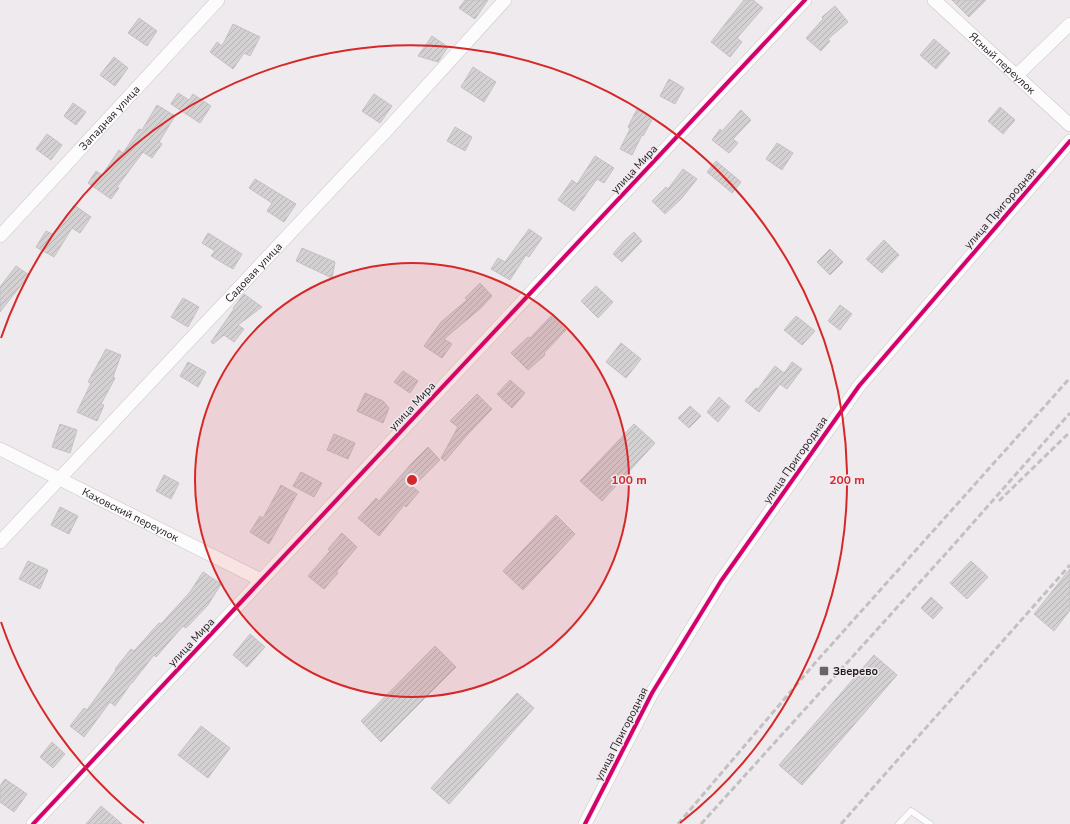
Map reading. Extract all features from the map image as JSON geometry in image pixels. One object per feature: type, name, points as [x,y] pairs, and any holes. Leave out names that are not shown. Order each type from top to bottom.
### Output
[{"type":"street","name":"Западная улица","points":[[0,236],[218,0]]},
{"type":"street","name":"Садовая улица","points":[[0,542],[386,131],[505,0]]},
{"type":"street","name":"улица Мира","points":[[33,824],[805,0]]},
{"type":"street","name":"Ясный переулок","points":[[934,0],[1070,126]]},
{"type":"street","points":[[1016,76],[1070,24]]},
{"type":"street","name":"улица Пригородная","points":[[585,824],[652,692],[721,581],[859,386],[1070,141]]},
{"type":"street","name":"Каховский переулок","points":[[0,449],[261,580]]},
{"type":"lane","points":[[899,824],[911,811],[930,824]]},
{"type":"building","points":[[465,0],[488,0],[475,19],[459,8]]},
{"type":"building","points":[[744,0],[753,0],[763,8],[737,38],[742,42],[730,57],[711,42]]},
{"type":"building","points":[[952,0],[986,0],[969,17]]},
{"type":"building","points":[[835,6],[848,22],[828,39],[830,41],[821,51],[806,38],[823,19],[822,17]]},
{"type":"building","points":[[139,18],[157,31],[147,46],[128,33]]},
{"type":"building","points":[[233,24],[260,37],[250,56],[244,53],[233,69],[210,52],[217,42],[222,46]]},
{"type":"building","points":[[432,36],[448,47],[438,62],[418,56]]},
{"type":"building","points":[[934,39],[950,53],[936,69],[920,55]]},
{"type":"building","points":[[114,57],[128,68],[115,86],[100,75]]},
{"type":"building","points":[[473,67],[496,82],[484,102],[461,87]]},
{"type":"building","points":[[669,79],[684,88],[675,104],[660,96]]},
{"type":"building","points":[[178,93],[189,100],[193,94],[211,106],[200,123],[171,104]]},
{"type":"building","points":[[374,94],[392,106],[380,123],[362,111]]},
{"type":"building","points":[[73,103],[86,112],[76,125],[64,116]]},
{"type":"building","points":[[157,105],[175,116],[159,142],[162,144],[152,158],[143,152],[117,187],[119,188],[111,199],[88,183],[96,171],[102,175],[119,150],[123,153],[139,129],[142,130]]},
{"type":"building","points":[[1000,107],[1015,120],[1003,134],[988,121]]},
{"type":"building","points":[[637,109],[653,118],[632,155],[620,149],[630,129],[628,127]]},
{"type":"building","points":[[741,110],[751,120],[733,139],[738,143],[729,153],[712,140],[720,129],[722,131]]},
{"type":"building","points":[[455,127],[472,137],[465,151],[447,141]]},
{"type":"building","points":[[47,134],[62,145],[51,160],[36,149]]},
{"type":"building","points":[[777,143],[793,153],[782,170],[766,159]]},
{"type":"building","points":[[595,156],[614,168],[604,183],[597,179],[574,211],[558,200],[572,180],[577,184]]},
{"type":"building","points":[[716,161],[741,182],[732,193],[707,172]]},
{"type":"building","points":[[683,169],[697,179],[682,198],[665,214],[652,201],[666,187],[668,189]]},
{"type":"building","points":[[255,179],[296,204],[284,222],[267,211],[272,203],[249,188]]},
{"type":"building","points":[[74,205],[91,217],[80,233],[72,228],[54,257],[36,247],[46,231],[54,235]]},
{"type":"building","points":[[529,229],[542,238],[529,257],[526,255],[510,280],[491,269],[498,258],[505,262]]},
{"type":"building","points":[[634,232],[642,241],[622,262],[613,254]]},
{"type":"building","points":[[208,233],[242,254],[233,269],[211,256],[215,251],[202,243]]},
{"type":"building","points":[[884,240],[899,255],[882,273],[866,259]]},
{"type":"building","points":[[302,248],[335,262],[332,278],[296,261]]},
{"type":"building","points":[[830,249],[843,262],[830,275],[817,262]]},
{"type":"building","points":[[16,266],[29,275],[0,312],[0,287]]},
{"type":"building","points":[[480,283],[492,296],[481,308],[444,339],[452,344],[442,358],[424,346],[441,322],[467,300],[465,298]]},
{"type":"building","points":[[596,286],[613,302],[598,318],[581,301]]},
{"type":"building","points":[[244,294],[262,307],[238,325],[244,329],[234,342],[224,335],[213,344],[211,342]]},
{"type":"building","points":[[183,298],[199,307],[188,327],[171,317]]},
{"type":"building","points":[[840,305],[852,314],[840,330],[828,321]]},
{"type":"building","points":[[551,316],[566,330],[544,353],[545,355],[528,370],[511,353],[528,337],[530,338]]},
{"type":"building","points":[[796,316],[815,331],[802,345],[784,330]]},
{"type":"building","points":[[621,343],[641,359],[626,378],[606,362]]},
{"type":"building","points":[[106,349],[121,355],[113,377],[115,378],[101,404],[104,405],[97,421],[77,412],[91,383],[88,382]]},
{"type":"building","points":[[188,362],[206,372],[198,387],[180,376]]},
{"type":"building","points":[[792,362],[802,369],[787,389],[780,384],[759,412],[745,401],[756,388],[758,389],[775,366],[784,373]]},
{"type":"building","points":[[403,371],[418,381],[410,393],[394,382]]},
{"type":"building","points":[[510,380],[525,393],[512,408],[497,394]]},
{"type":"building","points":[[365,393],[383,401],[389,408],[383,423],[357,411]]},
{"type":"building","points":[[477,394],[492,409],[445,461],[441,458],[458,427],[450,421]]},
{"type":"building","points":[[719,397],[730,407],[718,422],[707,412]]},
{"type":"building","points":[[690,406],[701,416],[689,428],[678,418]]},
{"type":"building","points":[[60,424],[77,430],[70,453],[52,447]]},
{"type":"building","points":[[634,424],[655,443],[602,501],[580,481]]},
{"type":"building","points":[[334,434],[355,443],[348,459],[327,450]]},
{"type":"building","points":[[428,447],[440,460],[413,487],[419,492],[406,507],[404,505],[379,536],[358,518],[376,498],[379,501]]},
{"type":"building","points":[[301,472],[322,483],[314,497],[293,486]]},
{"type":"building","points":[[164,475],[179,483],[171,499],[156,491]]},
{"type":"building","points":[[281,485],[297,494],[269,544],[250,532],[260,516],[263,518]]},
{"type":"building","points":[[60,507],[78,516],[69,534],[51,525]]},
{"type":"building","points":[[556,515],[575,534],[523,590],[503,571]]},
{"type":"building","points":[[342,533],[357,547],[324,589],[308,576],[330,551],[328,549]]},
{"type":"building","points":[[28,561],[48,570],[40,589],[19,579]]},
{"type":"building","points":[[971,561],[988,577],[967,599],[950,583]]},
{"type":"building","points":[[1070,569],[1070,610],[1054,631],[1034,614]]},
{"type":"building","points":[[203,572],[221,584],[208,605],[186,628],[183,626],[156,657],[154,655],[115,706],[110,702],[84,737],[70,726],[84,708],[87,710],[116,670],[115,669],[131,649],[134,651],[159,623],[161,624],[190,592]]},
{"type":"building","points":[[931,597],[943,608],[933,619],[921,608]]},
{"type":"building","points":[[250,634],[265,647],[247,667],[233,655]]},
{"type":"building","points":[[435,646],[456,667],[381,742],[361,721]]},
{"type":"building","points":[[874,655],[897,675],[802,785],[779,765]]},
{"type":"building","points":[[517,693],[534,708],[449,804],[431,788]]},
{"type":"building","points":[[201,726],[230,748],[208,778],[178,755]]},
{"type":"building","points":[[52,742],[65,754],[53,768],[40,757]]},
{"type":"building","points":[[5,779],[27,794],[14,812],[0,802],[0,786]]},
{"type":"building","points":[[101,806],[122,824],[86,824]]},
{"type":"railway","points":[[678,824],[815,663],[1070,378]]},
{"type":"railway","points":[[701,824],[950,549],[1070,413]]},
{"type":"railway","points":[[999,501],[1070,432]]},
{"type":"railway","points":[[841,824],[1070,565]]},
{"type":"cycle path","points":[[33,824],[805,0]]},
{"type":"cycle path","points":[[585,824],[652,693],[721,581],[859,386],[1070,141]]},
{"type":"place","name":"Зверево","points":[[824,671]]}]
